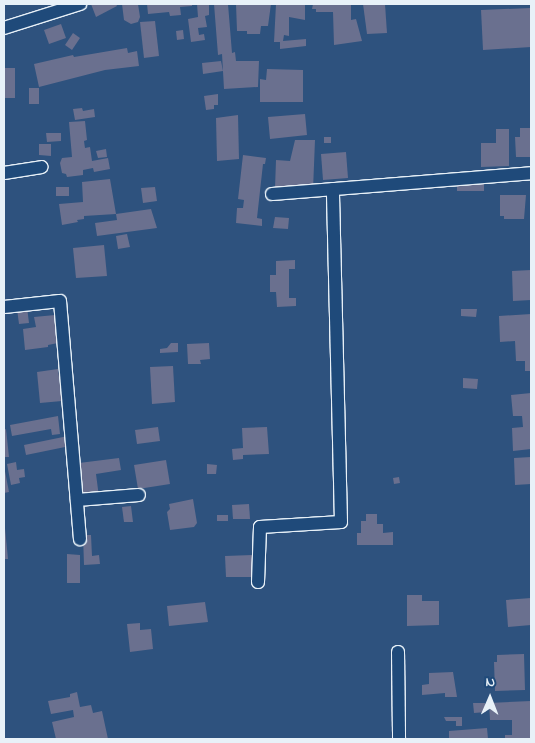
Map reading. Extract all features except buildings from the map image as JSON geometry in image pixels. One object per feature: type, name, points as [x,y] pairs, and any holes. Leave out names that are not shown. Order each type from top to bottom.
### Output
[{"type":"street","points":[[4,28],[80,4]]},
{"type":"street","points":[[4,173],[42,167]]},
{"type":"street","points":[[272,194],[531,172]]},
{"type":"street","points":[[258,582],[260,527],[341,522],[332,189]]},
{"type":"street","points":[[4,307],[60,301],[80,539]]},
{"type":"street","points":[[77,500],[139,495]]},
{"type":"street","points":[[398,652],[399,739]]}]
